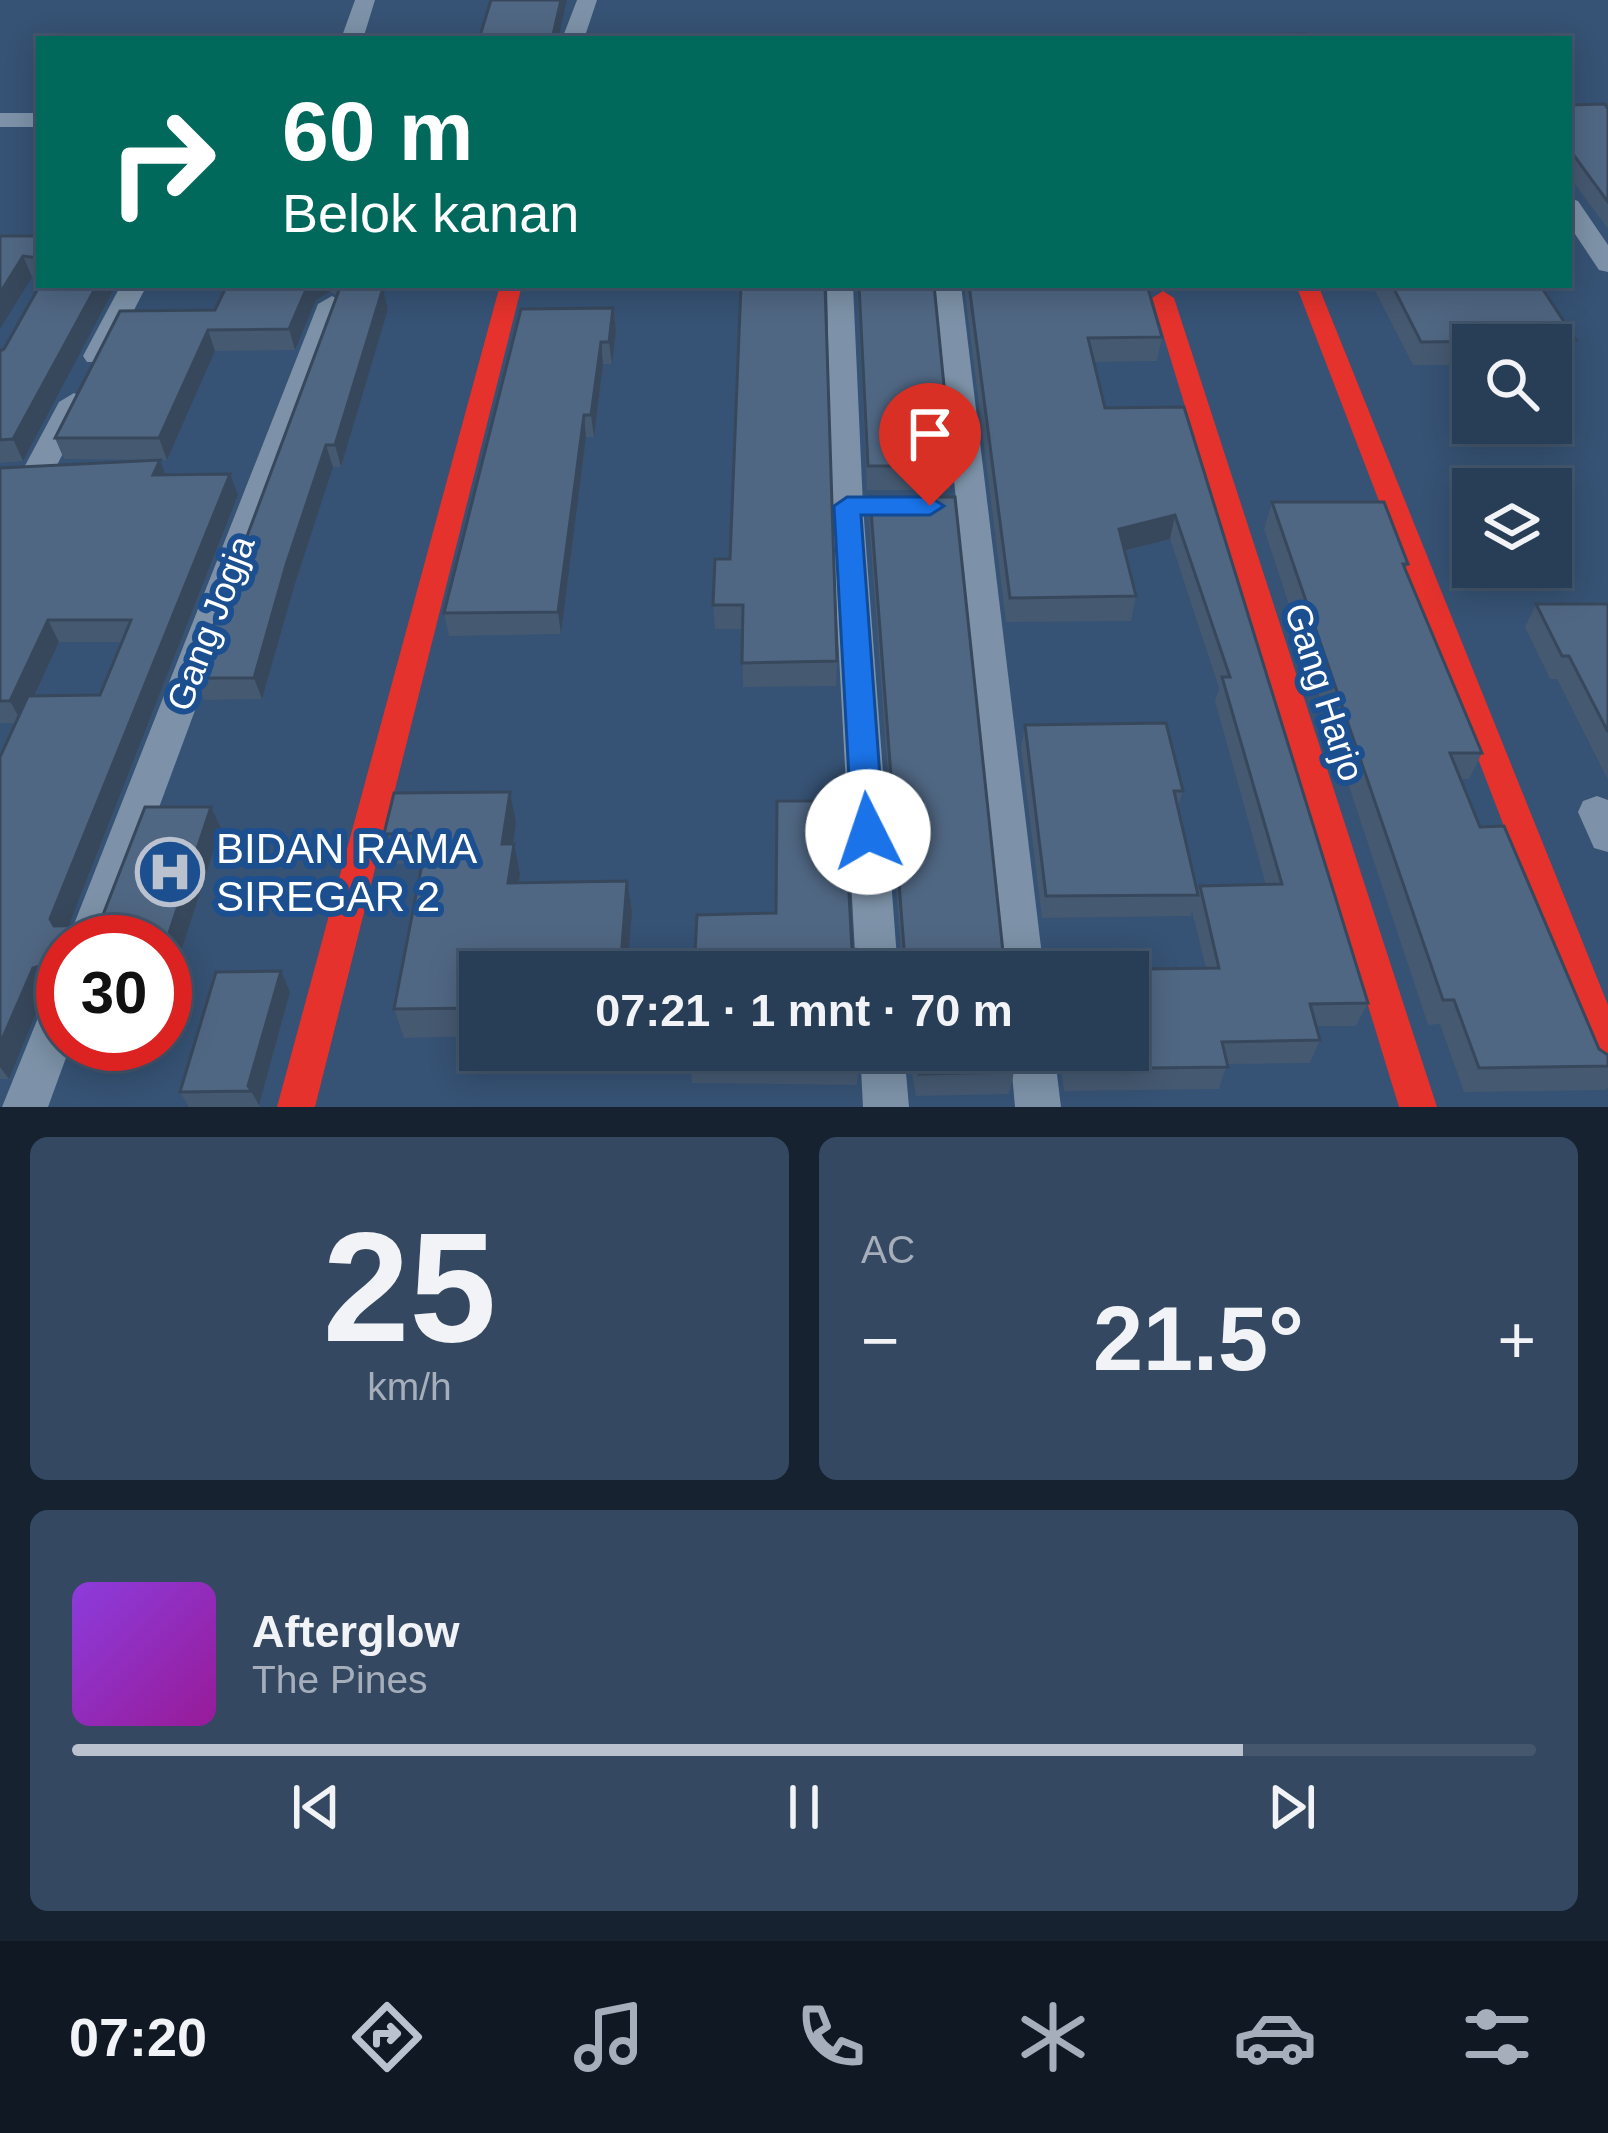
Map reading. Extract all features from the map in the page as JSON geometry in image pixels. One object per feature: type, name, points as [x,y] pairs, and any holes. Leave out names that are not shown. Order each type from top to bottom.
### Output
[{"type":"street","points":[[353,36],[365,0]]},
{"type":"street","points":[[574,36],[587,0]]},
{"type":"street","points":[[0,120],[36,120]]},
{"type":"street","points":[[1572,210],[1608,264]]},
{"type":"street","points":[[36,475],[132,288]]},
{"type":"street","points":[[296,1107],[510,288]]},
{"type":"street","points":[[840,288],[847,506],[876,951]]},
{"type":"street","points":[[948,288],[1021,951]]},
{"type":"street","points":[[1308,288],[1608,1050]]},
{"type":"street","name":"Gang Harjo","points":[[1163,298],[1418,1107]]},
{"type":"street","name":"Gang Jogja","points":[[98,915],[332,304]]},
{"type":"street","points":[[0,476],[78,473]]},
{"type":"street","points":[[847,506],[889,506]]},
{"type":"street","points":[[930,506],[972,506]]},
{"type":"street","points":[[25,1107],[39,1071]]},
{"type":"street","points":[[883,1071],[886,1107]]},
{"type":"street","points":[[1034,1071],[1038,1107]]},
{"type":"building","points":[[491,0],[561,0],[553,36],[480,36]]},
{"type":"building","points":[[1307,34],[1308,36],[1177,36]]},
{"type":"building","points":[[1605,104],[1608,109],[1608,202],[1572,154],[1572,105]]},
{"type":"building","points":[[0,236],[36,236],[36,258],[23,256],[0,293]]},
{"type":"building","points":[[38,288],[95,288],[13,439],[0,440],[0,351]]},
{"type":"building","points":[[226,288],[307,288],[289,329],[208,330],[159,438],[55,438],[120,311],[215,310]]},
{"type":"building","points":[[340,288],[383,288],[335,445],[326,445],[286,565],[254,678],[194,678]]},
{"type":"building","points":[[741,288],[825,288],[837,661],[742,663],[743,605],[713,605],[715,559],[730,559]]},
{"type":"building","points":[[859,288],[934,288],[952,466],[868,466]]},
{"type":"building","points":[[969,288],[1148,288],[1162,337],[1088,338],[1105,408],[1184,407],[1368,1003],[1310,1004],[1320,1040],[1222,1042],[1228,1067],[1149,1068],[1149,969],[1219,968],[1200,886],[1282,884],[1222,677],[1230,677],[1175,515],[1119,529],[1136,596],[1010,598]]},
{"type":"building","points":[[1394,288],[1542,288],[1566,324],[1452,324],[1452,342],[1421,342]]},
{"type":"building","points":[[613,308],[609,342],[601,342],[591,415],[584,415],[558,612],[444,613],[521,309]]},
{"type":"building","points":[[160,460],[153,475],[230,474],[52,915],[36,915],[36,967],[0,1044],[0,757],[28,696],[100,695],[131,620],[48,620],[10,701],[0,701],[0,468]]},
{"type":"building","points":[[870,497],[955,497],[1003,951],[902,951]]},
{"type":"building","points":[[1272,502],[1384,502],[1408,564],[1403,564],[1482,753],[1450,753],[1480,827],[1504,826],[1599,1049],[1608,1055],[1608,1066],[1479,1068],[1454,1000],[1443,1000]]},
{"type":"building","points":[[1536,604],[1608,604],[1608,732],[1569,656],[1562,656]]},
{"type":"building","points":[[1166,723],[1183,791],[1174,791],[1198,895],[1046,896],[1025,725]]},
{"type":"building","points":[[510,792],[502,844],[514,844],[508,883],[627,881],[622,951],[459,951],[459,1008],[394,1009],[428,833],[384,834],[394,793]]},
{"type":"building","points":[[777,801],[844,801],[852,949],[876,951],[695,951],[697,915],[776,913]]},
{"type":"building","points":[[145,807],[211,807],[175,915],[103,915]]},
{"type":"building","points":[[281,971],[248,1086],[252,1091],[180,1092],[186,1071],[192,1071],[192,1052],[216,972]]},
{"type":"building","points":[[918,1071],[1014,1072],[919,1074]]},
{"type":"traffic: jam","points":[[296,1107],[510,288]]},
{"type":"traffic: jam","points":[[1308,288],[1608,1050]]},
{"type":"traffic: jam","points":[[1163,298],[1418,1107]]},
{"type":"place","name":"BIDAN RAMA SIREGAR 2","points":[[170,872]]},
{"type":"route","points":[[868,832],[847,506],[930,506]]}]
